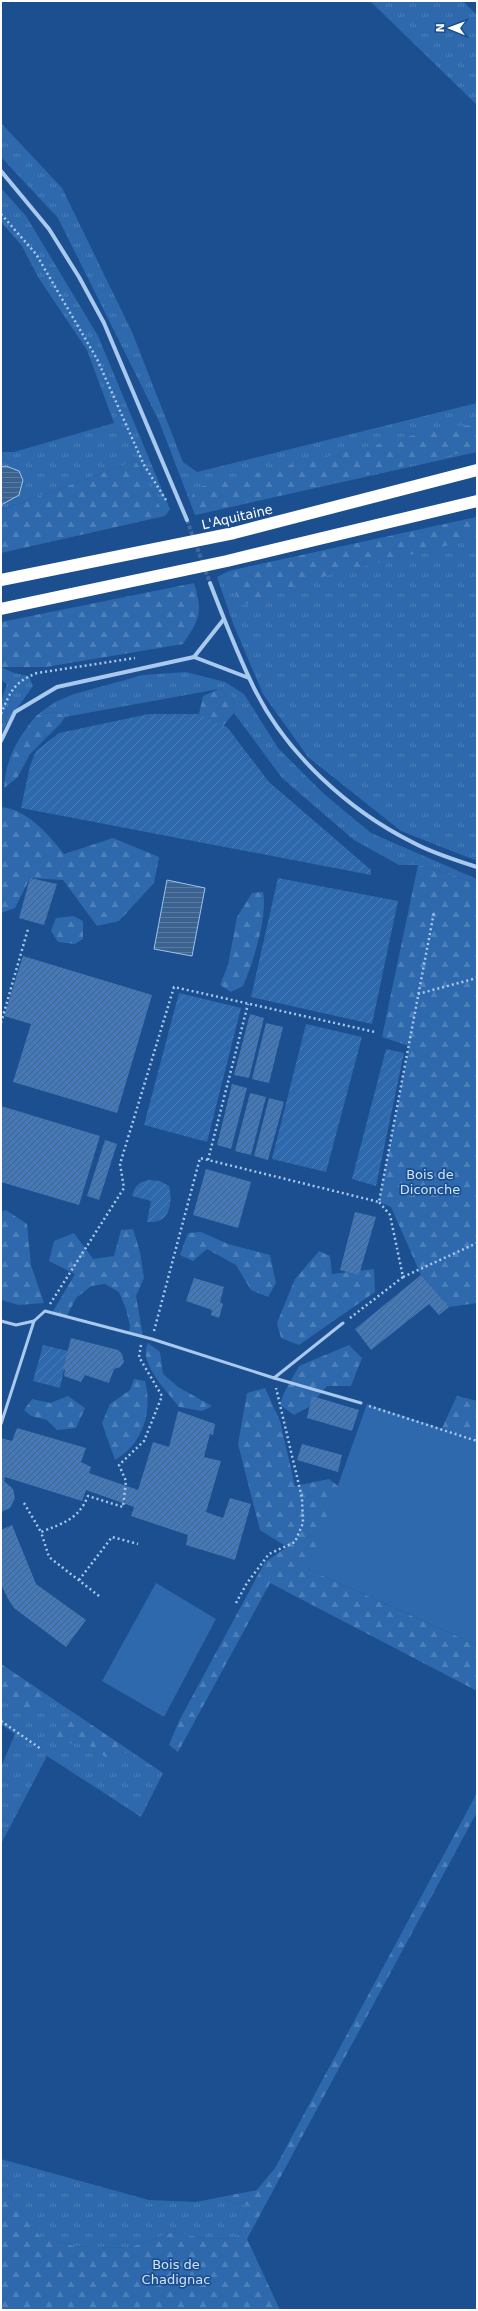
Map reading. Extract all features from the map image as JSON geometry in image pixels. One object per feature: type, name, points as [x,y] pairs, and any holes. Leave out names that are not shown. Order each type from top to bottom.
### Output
[{"type":"highway","name":"L'Aquitaine","points":[[1,580],[234,533],[477,470]]},
{"type":"highway","points":[[1,609],[227,561],[477,501]]},
{"type":"street","points":[[1,171],[49,229],[79,277],[104,323],[187,520]]},
{"type":"street","points":[[210,583],[249,678],[270,717],[299,755],[352,804],[379,823],[412,842],[477,867]]},
{"type":"street","points":[[194,657],[224,619]]},
{"type":"street","points":[[1,741],[15,712],[58,686],[194,657],[249,678]]},
{"type":"lane","points":[[1,1320],[16,1325],[34,1321],[45,1311],[143,1336],[274,1378],[361,1403]]},
{"type":"lane","points":[[1,1424],[34,1321]]},
{"type":"lane","points":[[274,1378],[343,1323]]},
{"type":"path","points":[[1,214],[36,254],[98,358],[144,465],[171,506]]},
{"type":"path","points":[[1,714],[11,690],[25,678],[37,673],[136,658]]},
{"type":"path","points":[[379,1202],[434,912]]},
{"type":"path","points":[[1,1023],[28,929]]},
{"type":"path","points":[[418,994],[477,978]]},
{"type":"path","points":[[45,1311],[124,1188],[120,1164],[174,986],[375,1032]]},
{"type":"path","points":[[208,1160],[248,1003]]},
{"type":"path","points":[[152,1339],[200,1158],[379,1202],[390,1215],[403,1277]]},
{"type":"path","points":[[343,1323],[403,1277],[477,1243]]},
{"type":"path","points":[[41,1532],[72,1520],[84,1505],[88,1496],[123,1507],[126,1481],[119,1465],[144,1440],[162,1396],[139,1357],[143,1336]]},
{"type":"path","points":[[236,1603],[247,1583],[268,1554],[295,1542],[303,1523],[302,1498],[274,1378]]},
{"type":"path","points":[[361,1403],[477,1441]]},
{"type":"path","points":[[24,1503],[41,1532],[49,1557],[99,1596]]},
{"type":"path","points":[[79,1580],[112,1537],[138,1544]]},
{"type":"path","points":[[1,1721],[40,1749]]},
{"type":"green space","points":[[370,1],[463,1],[477,15],[477,105]]},
{"type":"green space","points":[[1,123],[62,188],[132,332],[183,462],[197,472],[477,403],[477,452],[195,515],[159,421],[58,218],[1,157]]},
{"type":"green space","points":[[1,188],[26,216],[98,336],[170,509],[165,516],[136,461],[1,510],[1,452],[14,452],[114,423],[87,350],[38,277],[22,246],[1,222]]},
{"type":"green space","points":[[477,425],[477,449],[195,515],[191,500],[195,488],[453,426]]},
{"type":"green space","points":[[136,461],[165,516],[1,553],[1,510]]},
{"type":"green space","points":[[477,517],[477,861],[401,831],[308,757],[263,694],[234,626],[217,577],[229,571]]},
{"type":"green space","points":[[477,517],[477,538],[318,578],[240,606],[229,571]]},
{"type":"green space","points":[[194,583],[199,609],[198,615],[193,628],[183,644],[46,667],[1,667],[1,622]]},
{"type":"green space","points":[[1,667],[14,673],[29,676],[33,686],[6,724],[1,735],[1,701],[7,684],[1,680]]},
{"type":"green space","points":[[186,672],[225,682],[244,694],[278,748],[324,794],[371,833],[477,879],[477,883],[418,865],[399,865],[354,840],[282,778],[234,713],[233,697],[219,689],[65,717],[57,712],[37,715],[55,702],[74,694],[143,675]]},
{"type":"green space","points":[[219,689],[233,697],[234,713],[223,726],[199,714],[203,696]]},
{"type":"green space","points":[[57,712],[65,717],[61,723],[30,754],[17,778],[4,788],[10,758],[24,731],[37,715]]},
{"type":"green space","points":[[149,714],[199,714],[227,727],[269,782],[371,870],[371,875],[21,808],[30,766],[36,751],[59,733]]},
{"type":"green space","points":[[1,807],[20,813],[37,824],[64,854],[113,838],[159,857],[154,883],[119,921],[97,926],[63,880],[30,878],[15,908],[1,913]]},
{"type":"green space","name":"Bois de Diconche","points":[[418,865],[477,883],[477,1303],[449,1307],[421,1275],[391,1207],[379,1202],[409,1046],[382,1037]]},
{"type":"green space","points":[[278,878],[398,901],[372,1024],[251,997]]},
{"type":"green space","points":[[263,892],[264,902],[262,926],[251,965],[243,986],[231,992],[220,985],[228,965],[237,917],[252,893]]},
{"type":"green space","points":[[73,916],[83,921],[83,939],[75,944],[58,942],[51,931],[56,918]]},
{"type":"green space","points":[[179,993],[241,1008],[207,1142],[144,1125]]},
{"type":"green space","points":[[306,1024],[362,1037],[326,1172],[272,1159]]},
{"type":"green space","points":[[386,1049],[404,1053],[376,1186],[352,1179]]},
{"type":"green space","points":[[149,1180],[160,1181],[169,1186],[170,1193],[170,1206],[168,1212],[161,1220],[155,1222],[147,1222],[151,1201],[132,1196],[138,1185]]},
{"type":"green space","points":[[6,1210],[27,1224],[31,1265],[44,1303],[19,1305],[1,1300],[1,1212]]},
{"type":"green space","points":[[133,1229],[140,1252],[144,1278],[136,1296],[143,1336],[129,1333],[130,1326],[126,1309],[119,1292],[105,1284],[91,1286],[76,1298],[67,1316],[52,1313],[75,1274],[49,1261],[54,1241],[74,1233],[93,1259],[114,1256],[121,1230]]},
{"type":"green space","points":[[201,1232],[228,1244],[270,1255],[276,1283],[268,1297],[251,1290],[236,1265],[207,1249],[193,1261],[180,1255],[188,1233]]},
{"type":"green space","points":[[319,1251],[330,1256],[332,1274],[374,1269],[375,1292],[299,1345],[281,1338],[277,1323],[295,1279]]},
{"type":"green space","points":[[148,1343],[160,1352],[163,1374],[178,1387],[212,1406],[202,1411],[179,1407],[161,1385],[150,1368],[146,1351]]},
{"type":"green space","points":[[43,1345],[68,1351],[60,1388],[33,1381]]},
{"type":"green space","points":[[349,1345],[362,1358],[351,1386],[327,1386],[309,1407],[294,1415],[280,1405],[284,1393],[299,1366]]},
{"type":"green space","points":[[134,1379],[145,1381],[148,1404],[144,1426],[133,1445],[115,1460],[102,1423],[110,1404],[130,1390]]},
{"type":"green space","points":[[265,1388],[280,1421],[295,1486],[329,1479],[347,1493],[308,1569],[477,1645],[477,1691],[270,1583],[178,1752],[169,1745],[179,1721],[265,1562],[287,1547],[260,1530],[238,1444],[247,1393]]},
{"type":"green space","points":[[68,1396],[85,1408],[76,1428],[57,1430],[47,1420],[31,1416],[24,1410],[32,1399],[50,1403]]},
{"type":"green space","points":[[457,1396],[477,1401],[477,1440],[442,1428]]},
{"type":"green space","points":[[367,1404],[477,1440],[477,1645],[308,1569]]},
{"type":"green space","points":[[156,1583],[216,1619],[164,1717],[102,1681]]},
{"type":"green space","points":[[1,1664],[163,1773],[141,1817],[47,1756],[1,1844],[1,1767],[15,1734],[1,1724]]},
{"type":"green space","points":[[1,1664],[48,1696],[43,1706],[16,1709],[1,1697]]},
{"type":"green space","points":[[74,1713],[130,1751],[110,1760],[87,1744],[65,1743],[55,1737]]},
{"type":"green space","name":"Bois de Chadignac","points":[[477,1793],[477,1812],[247,2239],[280,2310],[1,2310],[1,2186],[41,2237],[74,2246],[128,2248],[173,2232],[203,2238],[236,2239],[249,2206],[227,2201],[226,2196],[257,2190],[275,2168]]},
{"type":"green space","points":[[1,2159],[149,2200],[196,2202],[226,2196],[227,2201],[249,2206],[236,2239],[203,2238],[173,2232],[128,2248],[74,2246],[41,2237],[1,2186]]},
{"type":"shaded area","points":[[6,466],[19,471],[23,480],[19,495],[1,505],[1,467]]},
{"type":"shaded area","points":[[167,880],[205,888],[192,956],[154,949]]},
{"type":"building","points":[[30,878],[57,884],[44,925],[19,918]]},
{"type":"building","points":[[23,956],[152,995],[117,1113],[13,1082],[31,1024],[4,1016]]},
{"type":"building","points":[[250,1014],[264,1018],[249,1078],[234,1075]]},
{"type":"building","points":[[266,1023],[283,1027],[269,1083],[252,1079]]},
{"type":"building","points":[[232,1084],[247,1088],[231,1149],[217,1145]]},
{"type":"building","points":[[250,1093],[266,1097],[251,1155],[235,1151]]},
{"type":"building","points":[[269,1098],[284,1102],[268,1160],[254,1156]]},
{"type":"building","points":[[1,1106],[100,1136],[79,1205],[1,1182]]},
{"type":"building","points":[[105,1140],[117,1144],[99,1200],[87,1196]]},
{"type":"building","points":[[206,1169],[251,1182],[238,1228],[193,1215]]},
{"type":"building","points":[[355,1212],[376,1217],[359,1275],[340,1270]]},
{"type":"building","points":[[421,1275],[449,1307],[439,1315],[429,1304],[371,1350],[355,1329]]},
{"type":"building","points":[[194,1278],[224,1287],[220,1302],[223,1304],[219,1318],[211,1315],[212,1310],[186,1301]]},
{"type":"building","points":[[71,1338],[118,1350],[122,1354],[124,1362],[120,1367],[114,1369],[109,1383],[85,1375],[81,1382],[64,1376],[65,1370],[63,1369]]},
{"type":"building","points":[[312,1396],[359,1410],[352,1431],[307,1418]]},
{"type":"building","points":[[178,1411],[215,1424],[213,1435],[210,1434],[204,1457],[221,1461],[206,1512],[223,1518],[230,1498],[251,1504],[235,1560],[186,1545],[188,1535],[131,1516],[134,1507],[86,1490],[82,1501],[5,1477],[4,1481],[13,1489],[15,1498],[10,1508],[1,1512],[1,1438],[12,1441],[17,1428],[86,1448],[81,1462],[91,1467],[89,1473],[138,1490],[153,1442],[169,1447]]},
{"type":"building","points":[[302,1444],[342,1455],[338,1472],[297,1460]]},
{"type":"building","points":[[12,1525],[36,1584],[86,1620],[66,1647],[14,1608],[1,1584],[1,1530]]},
{"type":"tunnel","points":[[187,520],[210,583]]}]
